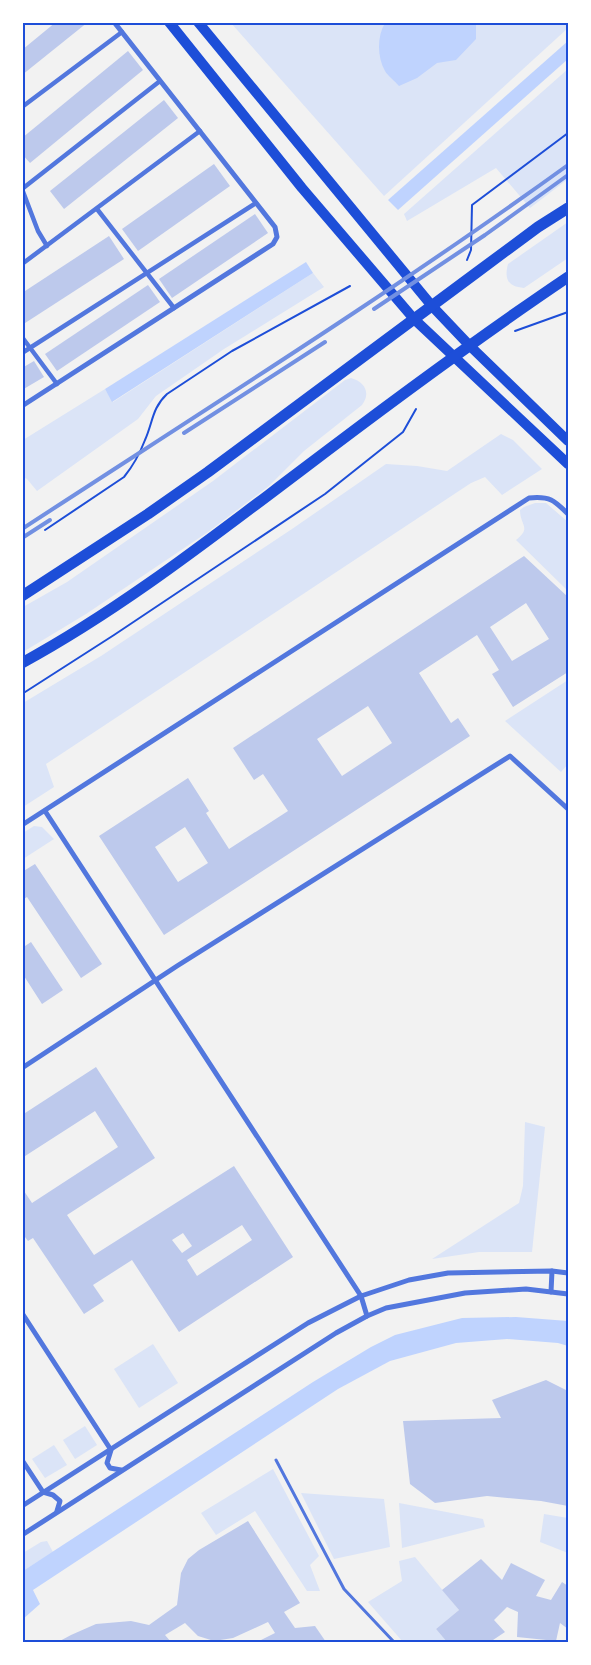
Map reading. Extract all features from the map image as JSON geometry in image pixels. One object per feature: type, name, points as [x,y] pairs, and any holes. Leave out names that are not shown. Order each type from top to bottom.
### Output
[{"type":"main road","points":[[169,22],[302,188],[414,320],[568,464]]},
{"type":"main road","points":[[198,22],[432,306],[469,346],[568,441]]},
{"type":"main road","points":[[22,596],[148,514],[208,472],[538,228],[568,208]]},
{"type":"main road","points":[[22,663],[147,586],[453,357],[568,277]]},
{"type":"street","points":[[22,406],[273,244],[277,237],[275,227],[114,22]]},
{"type":"street","points":[[22,107],[122,32]]},
{"type":"street","points":[[47,246],[38,231],[22,189],[160,81]]},
{"type":"street","points":[[22,264],[200,132]]},
{"type":"street","points":[[22,353],[256,203]]},
{"type":"street","points":[[97,209],[174,308]]},
{"type":"street","points":[[22,337],[57,384]]},
{"type":"street","points":[[22,825],[529,498],[544,496],[554,501],[568,514]]},
{"type":"street","points":[[22,1068],[177,966],[510,756],[568,809]]},
{"type":"street","points":[[44,811],[361,1296],[367,1316]]},
{"type":"street","points":[[551,1292],[552,1270]]},
{"type":"street","points":[[22,1506],[308,1323],[361,1296],[409,1280],[448,1273],[552,1270],[568,1273]]},
{"type":"street","points":[[22,1535],[336,1333],[367,1316],[386,1308],[465,1293],[526,1289],[568,1294]]},
{"type":"street","points":[[22,1313],[111,1450]]},
{"type":"street","points":[[111,1450],[106,1463],[110,1468],[121,1471]]},
{"type":"street","points":[[22,1460],[43,1492],[53,1495],[60,1501],[58,1511]]},
{"type":"lane","points":[[276,1460],[344,1589],[394,1642]]},
{"type":"path","points":[[467,260],[471,250],[472,205],[568,133]]},
{"type":"path","points":[[45,530],[124,477],[131,469],[145,440],[154,411],[167,394],[232,351],[350,286]]},
{"type":"path","points":[[516,331],[568,312]]},
{"type":"path","points":[[22,694],[325,494],[403,432],[416,409]]},
{"type":"shaded area","points":[[568,22],[568,28],[384,196],[231,23]]},
{"type":"shaded area","points":[[568,69],[568,179],[530,208],[496,168],[407,221],[404,214]]},
{"type":"shaded area","points":[[568,222],[568,258],[524,288],[511,284],[507,278],[508,264]]},
{"type":"shaded area","points":[[313,273],[324,287],[224,349],[156,396],[138,419],[37,491],[23,477],[23,440],[105,389],[113,402]]},
{"type":"shaded area","points":[[351,378],[360,382],[365,388],[366,396],[362,405],[304,451],[269,486],[208,532],[86,614],[23,652],[23,607],[67,582],[213,481],[345,380]]},
{"type":"shaded area","points":[[501,434],[513,440],[542,469],[502,495],[485,477],[471,483],[46,764],[54,787],[23,807],[23,703],[101,656],[386,464],[417,466],[447,471]]},
{"type":"shaded area","points":[[535,503],[546,503],[568,522],[568,591],[516,540],[521,536],[524,529],[520,510]]},
{"type":"shaded area","points":[[568,680],[568,764],[561,772],[505,721]]},
{"type":"shaded area","points":[[34,826],[42,827],[54,839],[23,859],[23,833]]},
{"type":"shaded area","points":[[525,1122],[545,1127],[532,1252],[479,1252],[432,1259],[519,1203],[523,1186]]},
{"type":"shaded area","points":[[153,1344],[178,1383],[139,1408],[114,1369]]},
{"type":"shaded area","points":[[85,1426],[97,1445],[75,1459],[63,1440]]},
{"type":"shaded area","points":[[54,1445],[67,1465],[45,1478],[32,1459]]},
{"type":"shaded area","points":[[273,1469],[319,1556],[310,1565],[320,1591],[307,1591],[255,1511],[216,1535],[201,1513]]},
{"type":"shaded area","points":[[301,1493],[384,1499],[390,1547],[334,1559]]},
{"type":"shaded area","points":[[399,1503],[483,1519],[485,1527],[402,1548]]},
{"type":"shaded area","points":[[544,1514],[568,1518],[568,1553],[540,1542]]},
{"type":"shaded area","points":[[47,1541],[53,1552],[23,1571],[23,1553],[41,1542]]},
{"type":"shaded area","points":[[415,1557],[459,1610],[436,1629],[447,1642],[403,1642],[368,1602],[402,1581],[399,1561]]},
{"type":"water","points":[[385,23],[476,23],[476,39],[456,60],[437,63],[417,78],[399,86],[386,73],[379,53],[380,34]]},
{"type":"water","points":[[568,41],[568,59],[398,210],[388,200]]},
{"type":"water","points":[[306,262],[313,273],[112,402],[105,389]]},
{"type":"water","points":[[516,1317],[568,1321],[568,1346],[558,1343],[507,1339],[456,1343],[390,1361],[338,1389],[33,1590],[40,1604],[23,1619],[23,1571],[313,1382],[371,1347],[395,1335],[462,1318]]},
{"type":"building","points":[[56,22],[88,22],[22,75],[22,50]]},
{"type":"building","points":[[128,51],[143,70],[30,163],[22,154],[22,138]]},
{"type":"building","points":[[164,100],[178,118],[64,209],[50,191]]},
{"type":"building","points":[[214,164],[230,186],[138,251],[122,229]]},
{"type":"building","points":[[255,214],[268,233],[172,298],[159,279]]},
{"type":"building","points":[[109,236],[124,259],[22,325],[22,293]]},
{"type":"building","points":[[148,285],[160,302],[57,371],[45,354]]},
{"type":"building","points":[[34,361],[44,377],[22,390],[22,368]]},
{"type":"building","points":[[524,556],[568,597],[568,672],[513,707],[492,674],[499,670],[477,635],[419,673],[451,723],[458,718],[470,736],[164,935],[99,836],[188,778],[209,811],[206,813],[229,849],[288,811],[263,774],[254,780],[233,748]],"holes":[[[526,603],[549,639],[512,661],[490,627]],[[368,706],[392,743],[342,776],[317,739]],[[185,827],[208,863],[178,882],[155,847]]]},
{"type":"building","points":[[35,864],[102,964],[81,978],[27,897],[22,900],[22,872]]},
{"type":"building","points":[[31,942],[63,990],[42,1004],[24,976],[22,977],[22,948]]},
{"type":"building","points":[[96,1067],[155,1158],[67,1215],[94,1255],[234,1166],[293,1257],[179,1332],[132,1260],[93,1285],[104,1301],[84,1314],[33,1238],[28,1241],[22,1233],[22,1188],[32,1203],[118,1147],[95,1111],[22,1158],[22,1115]],"holes":[[[242,1225],[252,1240],[197,1276],[187,1260]],[[183,1233],[192,1246],[182,1253],[172,1240]]]},
{"type":"building","points":[[546,1380],[568,1391],[568,1506],[541,1501],[487,1496],[435,1503],[410,1484],[403,1421],[501,1418],[492,1400]]},
{"type":"building","points":[[248,1521],[300,1603],[284,1612],[295,1628],[315,1626],[326,1642],[257,1642],[275,1633],[268,1622],[233,1638],[214,1641],[198,1636],[185,1623],[165,1635],[171,1642],[58,1642],[96,1624],[131,1621],[149,1625],[177,1605],[181,1573],[188,1559],[199,1550]]},
{"type":"building","points":[[481,1559],[502,1580],[511,1563],[545,1580],[536,1596],[551,1600],[562,1582],[568,1586],[568,1629],[560,1623],[556,1641],[517,1637],[518,1612],[507,1607],[494,1620],[505,1632],[490,1642],[447,1642],[436,1629],[459,1610],[442,1590]]},
{"type":"railway","points":[[22,529],[366,305],[568,165]]},
{"type":"railway","points":[[374,309],[485,235],[568,175]]},
{"type":"railway","points":[[184,433],[325,342]]},
{"type":"railway","points":[[22,538],[50,520]]}]
